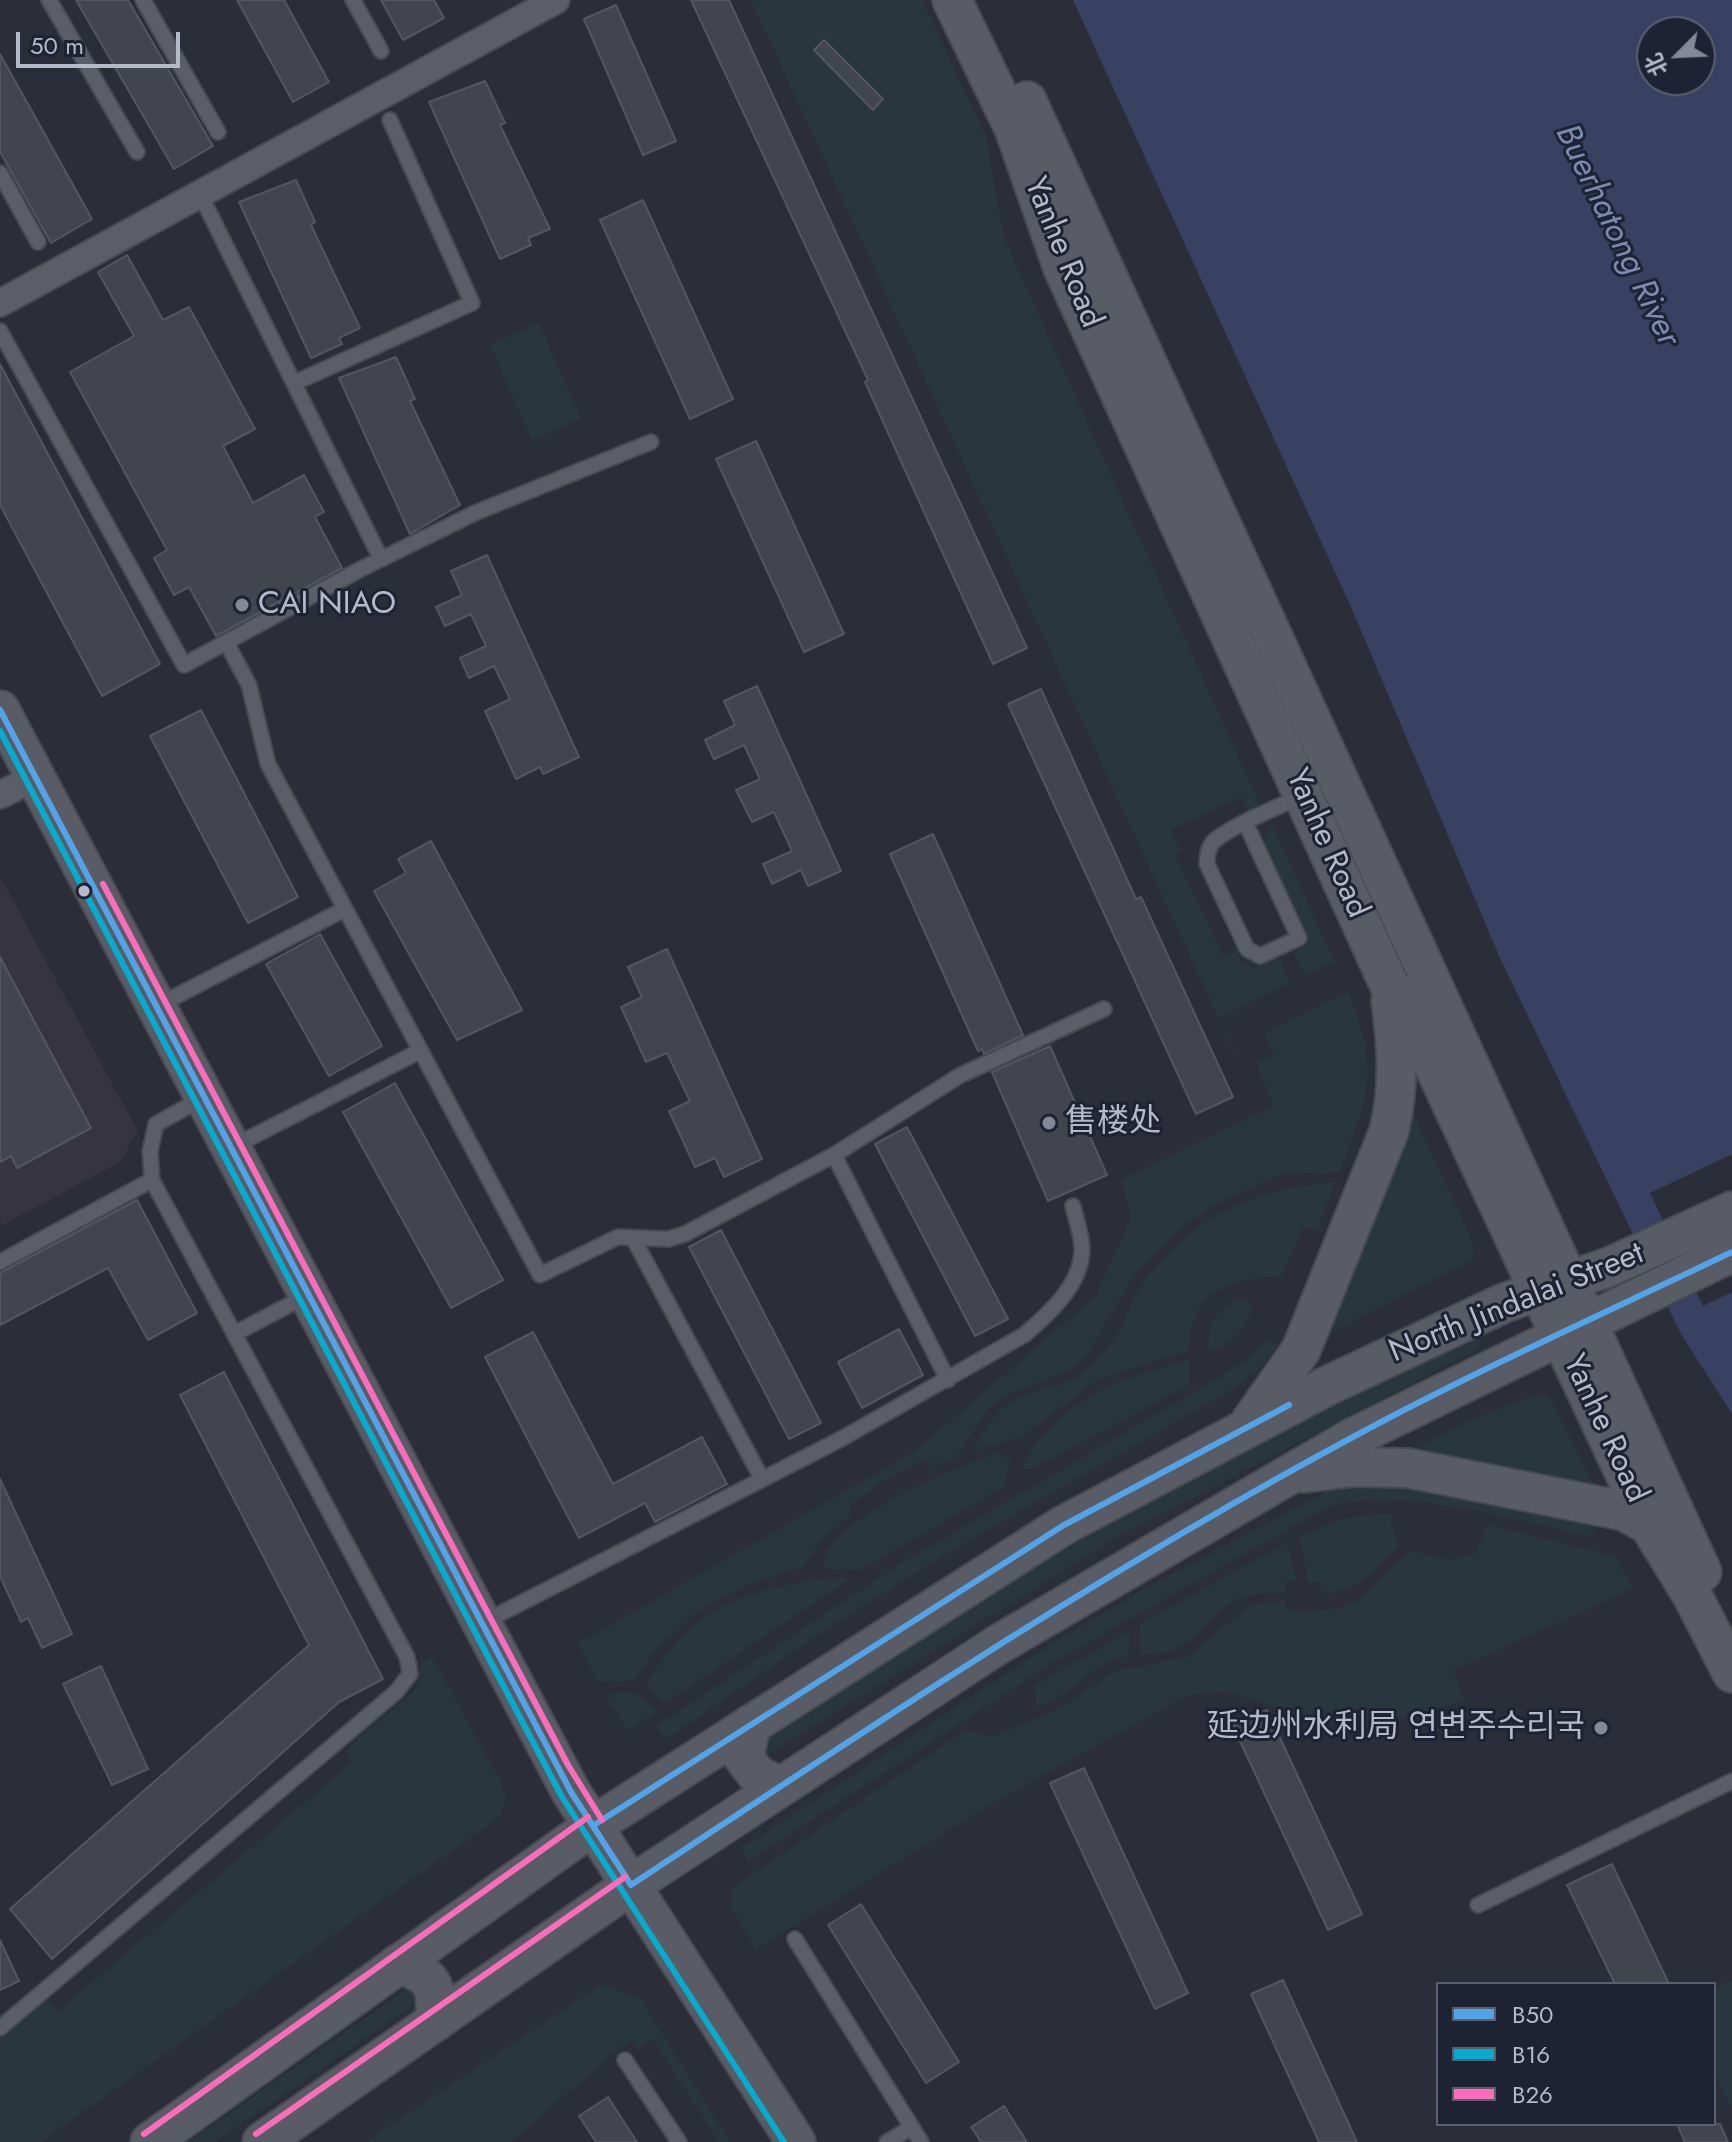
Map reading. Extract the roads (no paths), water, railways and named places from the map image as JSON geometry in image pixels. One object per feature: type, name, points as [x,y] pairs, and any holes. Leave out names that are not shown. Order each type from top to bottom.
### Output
[{"type":"main road","name":"Yanhe Road","points":[[952,0],[1014,128],[1063,268],[1388,982],[1555,1286]]},
{"type":"main road","name":"Yanhe Road","points":[[981,0],[1555,1286],[1732,1633]]},
{"type":"main road","points":[[0,710],[571,1792],[796,2142]]},
{"type":"main road","points":[[1248,1426],[1301,1350],[1389,1131],[1397,1098],[1398,1066],[1388,982]]},
{"type":"main road","points":[[1680,1257],[1732,1211]]},
{"type":"main road","points":[[1680,1257],[1732,1252]]},
{"type":"main road","name":"North Jindalai Street","points":[[150,2142],[594,1825],[1064,1525],[1248,1426],[1504,1303],[1555,1286],[1680,1257]]},
{"type":"main road","name":"North Jindalai Street","points":[[262,2142],[631,1885],[999,1644],[1285,1475],[1574,1327],[1680,1257]]},
{"type":"main road","name":"Yanhe Road","points":[[1574,1327],[1649,1525],[1692,1595],[1732,1673]]},
{"type":"main road","points":[[1285,1475],[1353,1467],[1408,1468],[1624,1511],[1649,1525]]},
{"type":"main road","points":[[751,1724],[744,1758],[757,1775],[779,1786]]},
{"type":"main road","points":[[398,1964],[421,1972],[432,1982],[437,1997],[435,2022]]},
{"type":"street","points":[[0,303],[556,0]]},
{"type":"street","points":[[0,795],[36,777]]},
{"type":"lane","points":[[49,0],[137,152]]},
{"type":"lane","points":[[143,0],[218,132]]},
{"type":"lane","points":[[353,0],[381,51]]},
{"type":"lane","points":[[294,383],[472,303],[390,120]]},
{"type":"lane","points":[[2,180],[38,242]]},
{"type":"lane","points":[[200,194],[381,559]]},
{"type":"lane","points":[[0,331],[184,665],[381,559],[529,489],[651,442]]},
{"type":"lane","points":[[226,642],[249,685],[268,764],[540,1275],[604,1241],[668,1239],[685,1234],[834,1155],[959,1076],[1104,1009]]},
{"type":"lane","points":[[1246,824],[1299,938],[1260,956],[1247,949],[1207,864],[1213,841],[1246,824],[1304,795]]},
{"type":"lane","points":[[156,1006],[345,909]]},
{"type":"lane","points":[[231,1147],[420,1051]]},
{"type":"lane","points":[[0,2028],[384,1702],[410,1674],[407,1657],[152,1180],[150,1152],[156,1124],[205,1097]]},
{"type":"lane","points":[[834,1155],[948,1380]]},
{"type":"lane","points":[[0,1262],[152,1180]]},
{"type":"lane","points":[[482,1623],[762,1479],[948,1380],[1024,1335],[1045,1318],[1073,1282],[1081,1264],[1082,1247],[1073,1206]]},
{"type":"lane","points":[[633,1238],[762,1479]]},
{"type":"lane","points":[[234,1334],[309,1294]]},
{"type":"lane","points":[[1478,1905],[1732,1781]]},
{"type":"lane","points":[[795,1939],[921,2142]]},
{"type":"lane","points":[[625,2060],[679,2142]]},
{"type":"lane","points":[[887,2142],[912,2127]]},
{"type":"water","name":"Buerhatong River","points":[[1073,0],[1732,0],[1732,1414],[1681,1334],[1500,958],[1351,607]]},
{"type":"place","name":"CAI NIAO","points":[[242,605]]},
{"type":"place","name":"售楼处","points":[[1049,1123]]},
{"type":"place","name":"延边州水利局 연변주수리국","points":[[1601,1728]]}]
